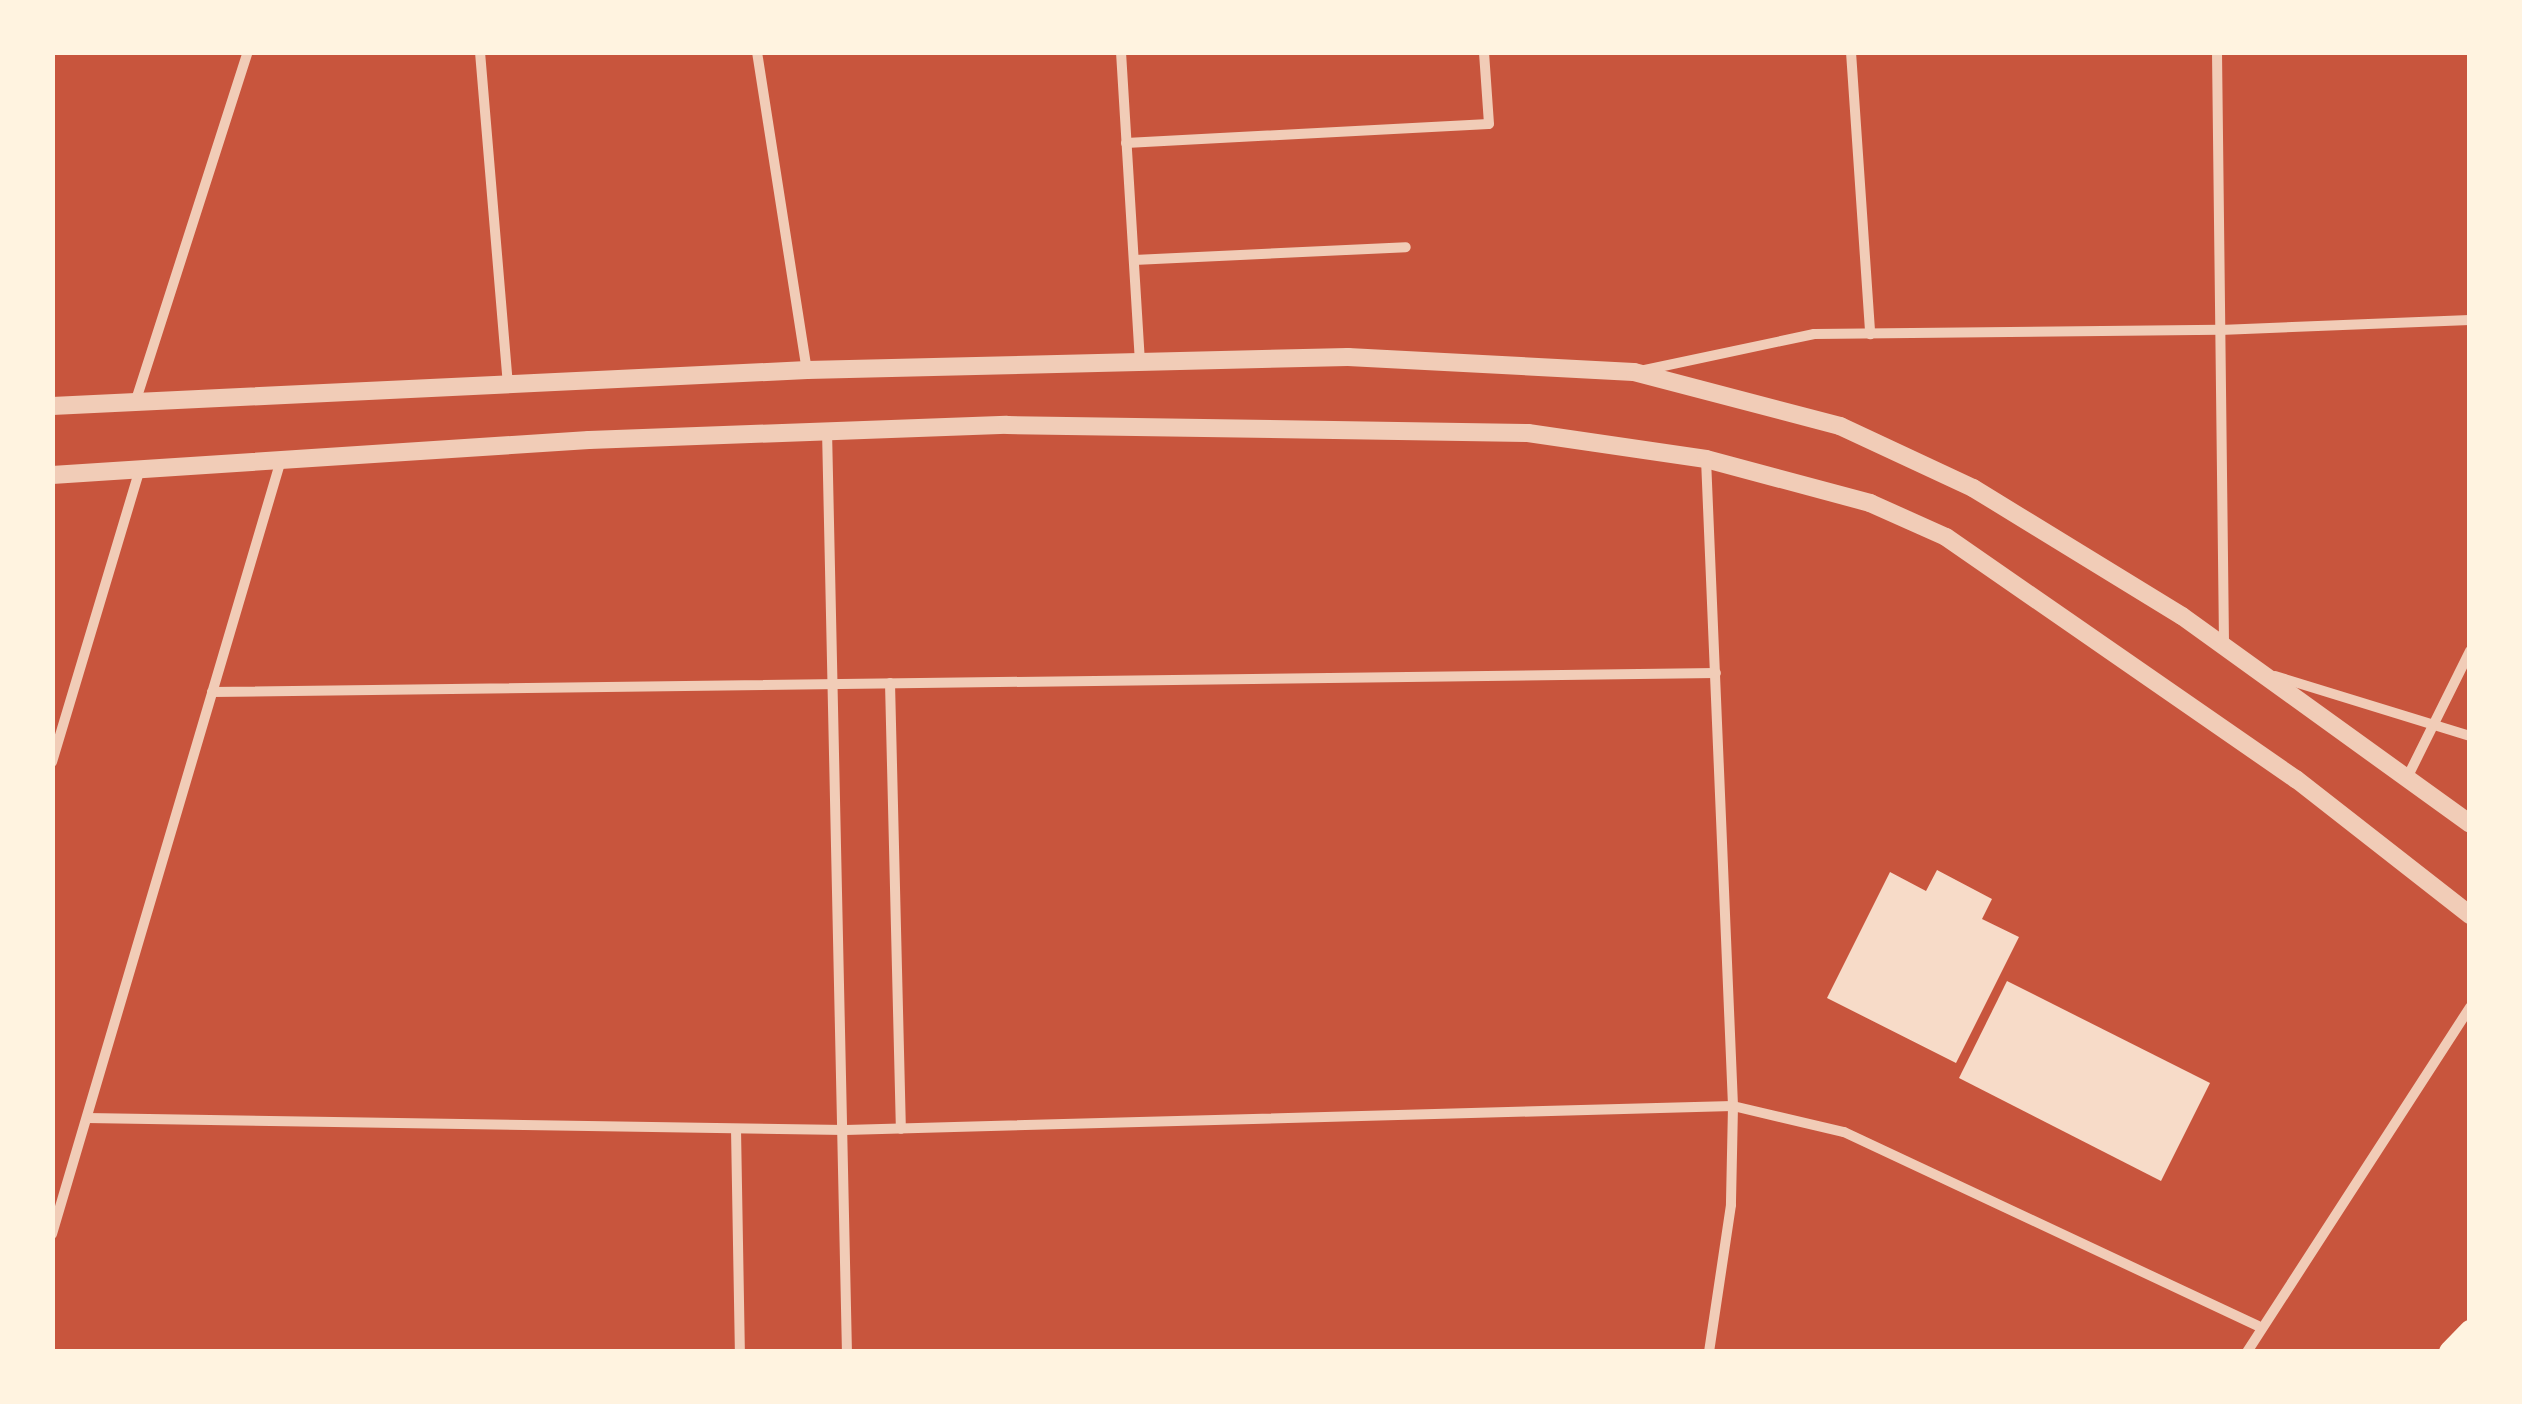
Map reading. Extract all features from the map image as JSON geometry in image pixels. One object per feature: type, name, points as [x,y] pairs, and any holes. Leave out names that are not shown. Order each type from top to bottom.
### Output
[{"type":"main road","points":[[2451,1352],[2470,1332]]},
{"type":"street","points":[[135,403],[248,52]]},
{"type":"street","points":[[480,52],[508,385]]},
{"type":"street","points":[[757,52],[807,370]]},
{"type":"street","points":[[1120,52],[1140,362]]},
{"type":"street","points":[[1126,143],[1489,124],[1484,52]]},
{"type":"street","points":[[1852,52],[1870,334]]},
{"type":"street","points":[[2216,52],[2224,647]]},
{"type":"street","points":[[1134,260],[1406,247]]},
{"type":"street","points":[[1634,372],[1814,334],[2220,330],[2470,320]]},
{"type":"street","points":[[52,406],[807,370],[1348,357],[1634,372],[1773,404],[1905,454],[2056,535],[2224,647],[2470,824]]},
{"type":"street","points":[[827,429],[847,1352]]},
{"type":"street","points":[[52,475],[827,429],[1438,429],[1600,441],[1706,459],[1870,504],[1946,537],[2282,768],[2470,915]]},
{"type":"street","points":[[52,1234],[281,459]]},
{"type":"street","points":[[1706,459],[1733,1106],[1731,1205],[1708,1352]]},
{"type":"street","points":[[52,762],[140,468]]},
{"type":"street","points":[[2407,778],[2470,651]]},
{"type":"street","points":[[2256,671],[2470,736]]},
{"type":"street","points":[[212,692],[1716,673]]},
{"type":"street","points":[[890,683],[901,1129]]},
{"type":"street","points":[[2247,1352],[2258,1326],[2470,1007]]},
{"type":"street","points":[[87,1118],[845,1130],[1733,1106],[1844,1132],[2258,1326]]},
{"type":"street","points":[[736,1129],[740,1352]]},
{"type":"building","points":[[1937,870],[1992,899],[1982,919],[2019,937],[1956,1063],[1827,998],[1890,872],[1926,891]]},
{"type":"building","points":[[2007,981],[2210,1083],[2161,1181],[1959,1078]]}]
